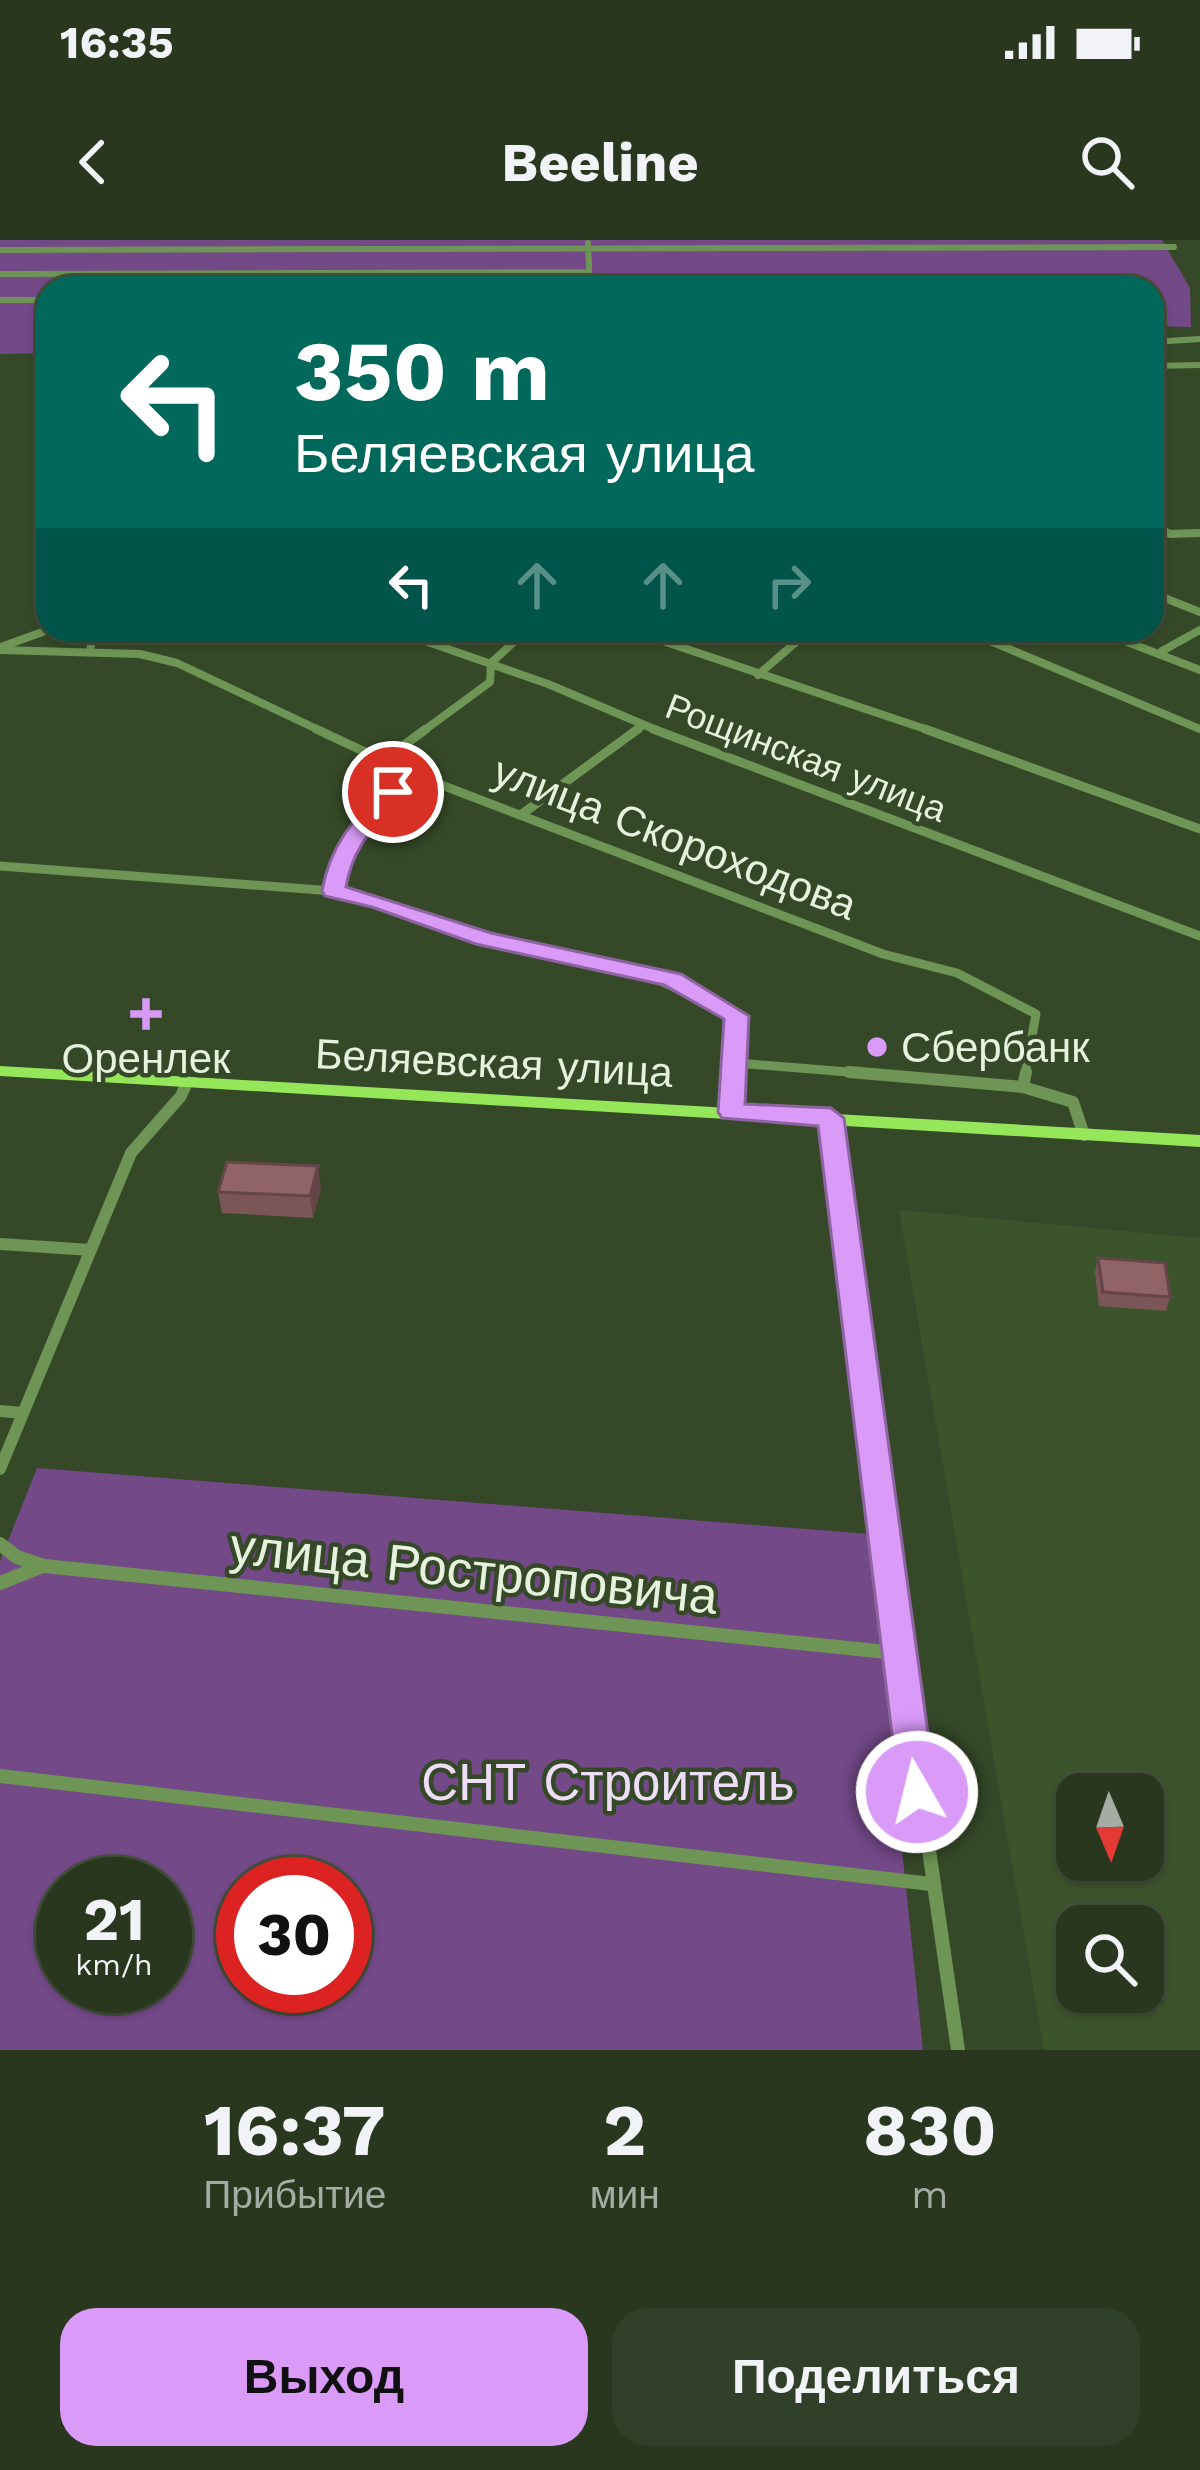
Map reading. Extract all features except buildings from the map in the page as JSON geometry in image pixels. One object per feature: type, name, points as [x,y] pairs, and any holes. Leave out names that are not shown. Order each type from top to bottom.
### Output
[{"type":"main road","name":"Беляевская улица","points":[[0,1071],[1200,1141]]},
{"type":"street","points":[[588,244],[588,276]]},
{"type":"street","points":[[0,250],[588,244],[1174,247]]},
{"type":"street","points":[[0,274],[587,272]]},
{"type":"street","points":[[0,300],[36,300]]},
{"type":"street","points":[[1164,340],[1200,339]]},
{"type":"street","points":[[1164,366],[1200,365]]},
{"type":"street","points":[[1164,531],[1200,533]]},
{"type":"street","points":[[1164,598],[1200,612]]},
{"type":"street","points":[[1162,651],[1200,631]]},
{"type":"street","points":[[0,649],[36,635]]},
{"type":"street","points":[[90,652],[91,642]]},
{"type":"street","name":"Рощинская улица","points":[[429,642],[1200,936]]},
{"type":"street","points":[[385,759],[490,682],[491,663],[513,642]]},
{"type":"street","points":[[664,642],[964,742],[1200,829]]},
{"type":"street","points":[[758,675],[796,642]]},
{"type":"street","points":[[993,642],[1200,729]]},
{"type":"street","points":[[1125,642],[1162,651],[1200,670]]},
{"type":"street","name":"улица Скороходова","points":[[0,649],[140,654],[177,663],[410,773],[884,954],[957,973],[1036,1014],[1023,1087]]},
{"type":"street","points":[[522,814],[643,725]]},
{"type":"street","points":[[333,891],[339,861],[357,828],[410,773]]},
{"type":"street","points":[[0,866],[333,891],[379,901],[484,938],[672,980],[736,1016],[732,1112]]},
{"type":"street","points":[[737,1063],[1023,1087],[1073,1102],[1084,1136]]},
{"type":"street","points":[[0,1469],[131,1153],[187,1082]]},
{"type":"street","points":[[831,1118],[897,1653],[958,2050]]},
{"type":"street","points":[[0,1244],[91,1250]]},
{"type":"street","points":[[0,1411],[23,1413]]},
{"type":"street","points":[[0,1544],[17,1557],[44,1566]]},
{"type":"street","points":[[0,1583],[44,1566]]},
{"type":"street","name":"улица Ростроповича","points":[[44,1566],[897,1653]]},
{"type":"street","points":[[0,1776],[931,1884]]},
{"type":"shaded area","points":[[899,1210],[1200,1238],[1200,2050],[1044,2050]]},
{"type":"green space","points":[[0,240],[1162,240],[1190,288],[1191,327],[1164,326],[1164,276],[36,276],[36,353],[0,354]]},
{"type":"green space","name":"СНТ Строитель","points":[[37,1468],[869,1534],[923,2050],[0,2050],[0,1561]]},
{"type":"place","name":"Оренлек","points":[[146,1014]]},
{"type":"place","name":"Сбербанк","points":[[877,1047]]},
{"type":"route","points":[[393,792],[357,828],[339,861],[333,891],[379,901],[484,938],[672,980],[736,1016],[732,1112],[831,1118],[917,1792]]}]
